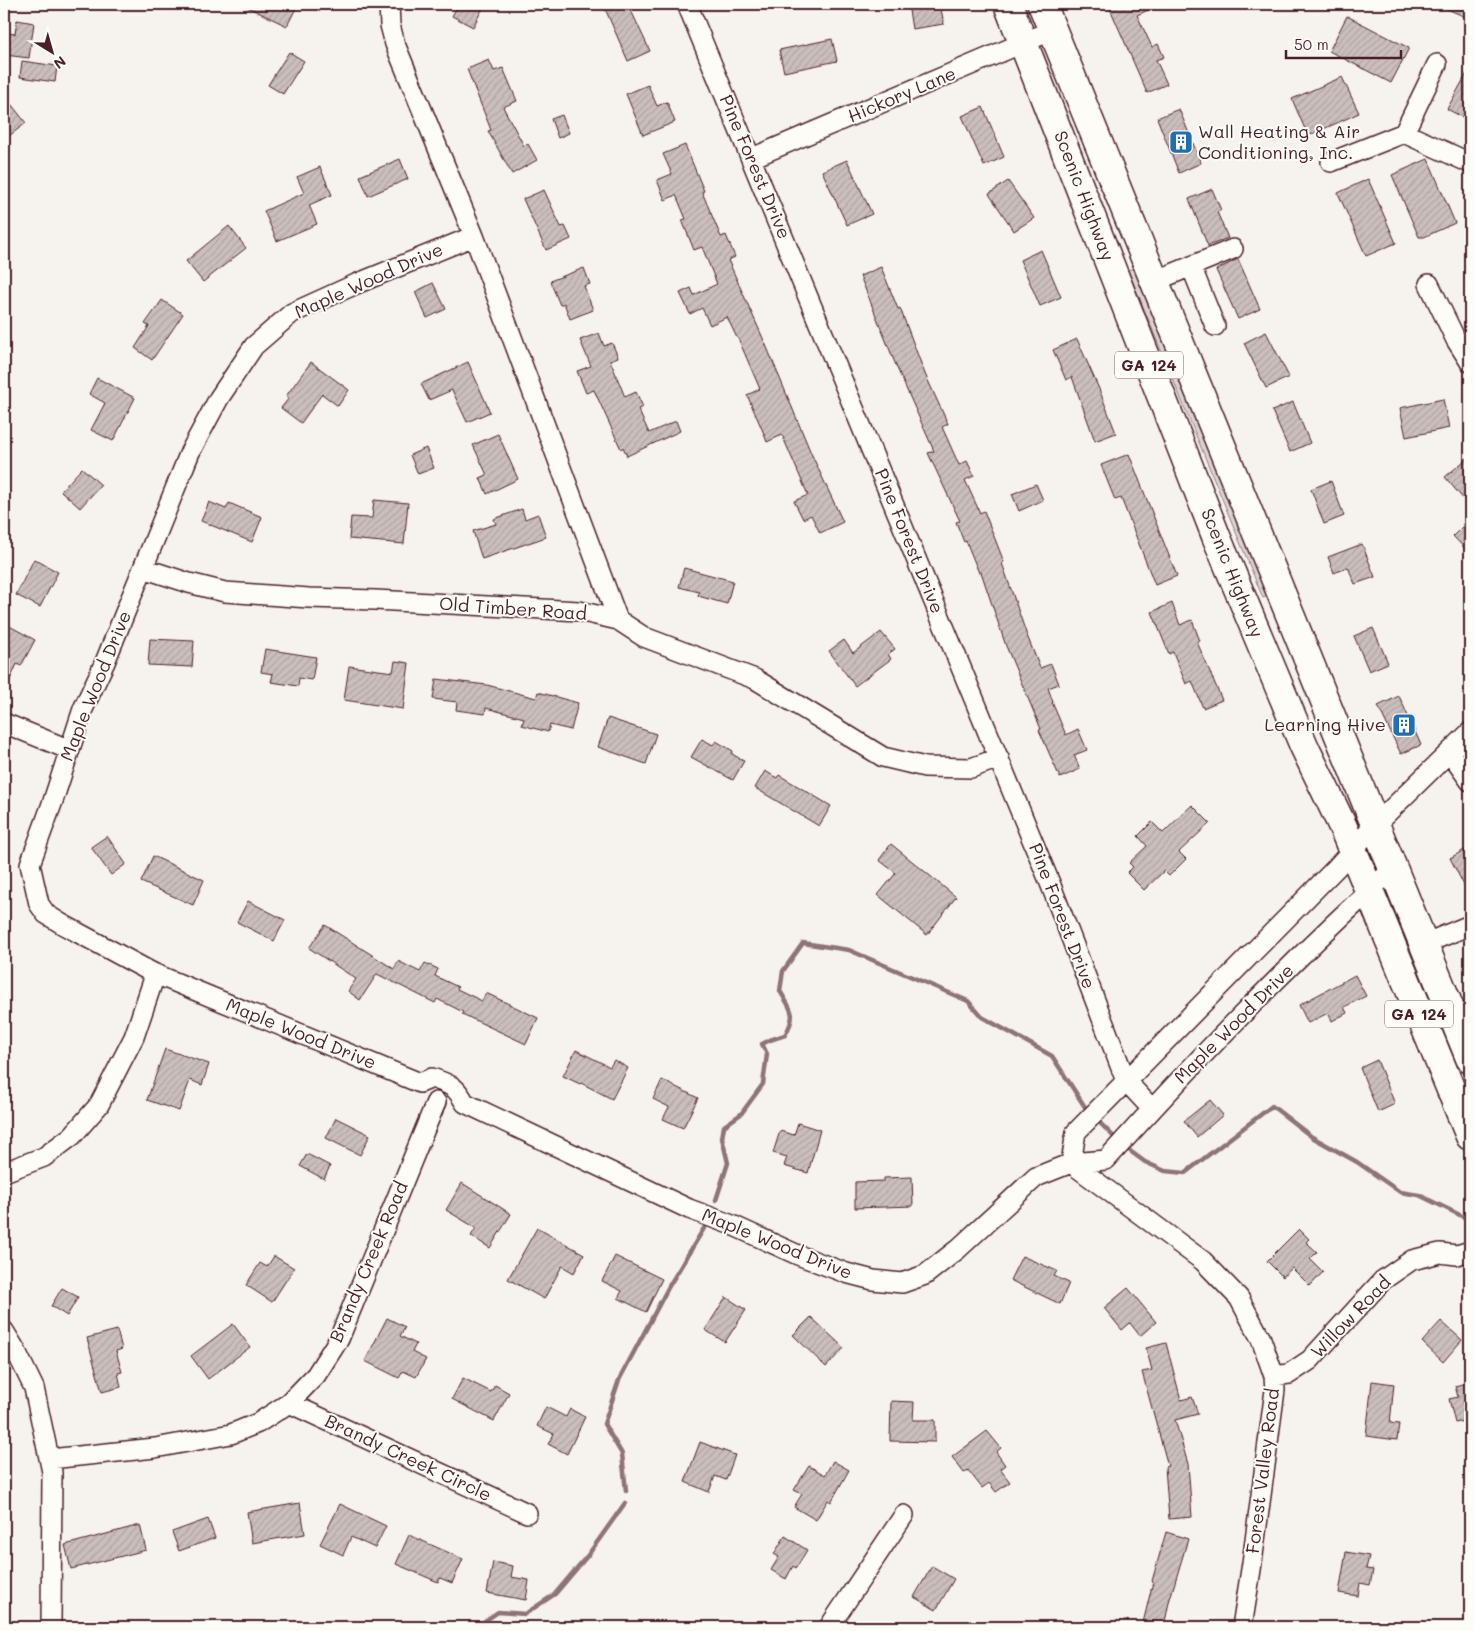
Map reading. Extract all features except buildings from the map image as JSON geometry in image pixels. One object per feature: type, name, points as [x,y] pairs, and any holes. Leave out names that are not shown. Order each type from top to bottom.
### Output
[{"type":"highway","name":"Scenic Highway","points":[[1008,4],[1216,536],[1304,746],[1352,850],[1470,1136]]},
{"type":"highway","name":"Scenic Highway","points":[[1042,4],[1424,944],[1463,1020],[1470,1058]]},
{"type":"street","points":[[389,4],[390,26],[395,44],[474,236],[618,620]]},
{"type":"street","name":"Pine Forest Drive","points":[[687,4],[1050,883],[1126,1081]]},
{"type":"street","name":"Hickory Lane","points":[[752,158],[1053,30]]},
{"type":"street","points":[[1331,162],[1404,134],[1437,64]]},
{"type":"street","points":[[1404,134],[1469,165]]},
{"type":"street","name":"Maple Wood Drive","points":[[465,1103],[449,1108],[425,1095],[420,1083],[153,973],[62,924],[46,914],[39,904],[30,864],[83,709],[105,662],[190,452],[218,398],[254,346],[292,313],[356,284],[474,236]]},
{"type":"street","points":[[1155,281],[1233,249]]},
{"type":"street","points":[[1191,266],[1215,326]]},
{"type":"street","points":[[1430,284],[1456,340],[1470,362]]},
{"type":"street","name":"Old Timber Road","points":[[144,568],[189,583],[225,592],[579,611],[618,620],[644,636],[755,679],[883,757],[925,767],[971,768],[999,758]]},
{"type":"street","points":[[4,723],[70,750]]},
{"type":"street","name":"Maple Wood Drive","points":[[1071,1163],[1076,1132],[1376,825],[1470,732]]},
{"type":"street","points":[[1450,753],[1470,781]]},
{"type":"street","name":"Maple Wood Drive","points":[[420,1083],[432,1078],[444,1082],[457,1089],[465,1103],[689,1209],[732,1225],[798,1255],[846,1273],[873,1280],[902,1283],[925,1275],[965,1243],[1036,1177],[1071,1163],[1106,1160],[1152,1109],[1286,971],[1393,869]]},
{"type":"street","points":[[1424,944],[1470,925]]},
{"type":"street","points":[[4,1172],[44,1158],[72,1136],[99,1105],[134,1037],[153,980],[153,973]]},
{"type":"street","points":[[1126,1081],[1152,1109]]},
{"type":"street","name":"Brandy Creek Road","points":[[50,1459],[155,1448],[231,1434],[258,1423],[289,1403],[316,1375],[338,1339],[436,1102]]},
{"type":"street","name":"Forest Valley Road","points":[[1071,1163],[1203,1261],[1239,1298],[1261,1339],[1274,1376],[1275,1390],[1242,1627]]},
{"type":"street","name":"Willow Road","points":[[1274,1376],[1289,1374],[1310,1360],[1383,1280],[1412,1260],[1440,1253],[1466,1256]]},
{"type":"street","points":[[4,1331],[34,1388],[50,1459],[52,1472],[50,1627]]},
{"type":"street","name":"Brandy Creek Circle","points":[[289,1403],[528,1514]]},
{"type":"street","points":[[829,1627],[904,1516]]},
{"type":"shaded area","points":[[1138,266],[1272,594],[1263,598],[1128,270]]},
{"type":"waterway","points":[[716,1200],[728,1163],[722,1138],[724,1126],[741,1114],[763,1084],[767,1054],[762,1044],[785,1035],[789,1028],[792,1013],[780,991],[783,971],[803,943],[849,950],[968,1001],[982,1017],[1052,1056],[1085,1107]]},
{"type":"waterway","points":[[1130,1151],[1145,1162],[1165,1171],[1185,1173],[1272,1106],[1312,1137],[1357,1162],[1400,1192],[1419,1195],[1468,1219]]},
{"type":"waterway","points":[[1097,1120],[1113,1136]]},
{"type":"waterway","points":[[626,1491],[622,1454],[604,1424],[619,1380],[669,1286],[706,1225]]},
{"type":"waterway","points":[[476,1627],[498,1612],[525,1614],[555,1594],[588,1555],[625,1503]]},
{"type":"place","name":"Wall Heating & Air Conditioning, Inc.","points":[[1181,142]]},
{"type":"place","name":"Learning Hive","points":[[1404,725]]}]
